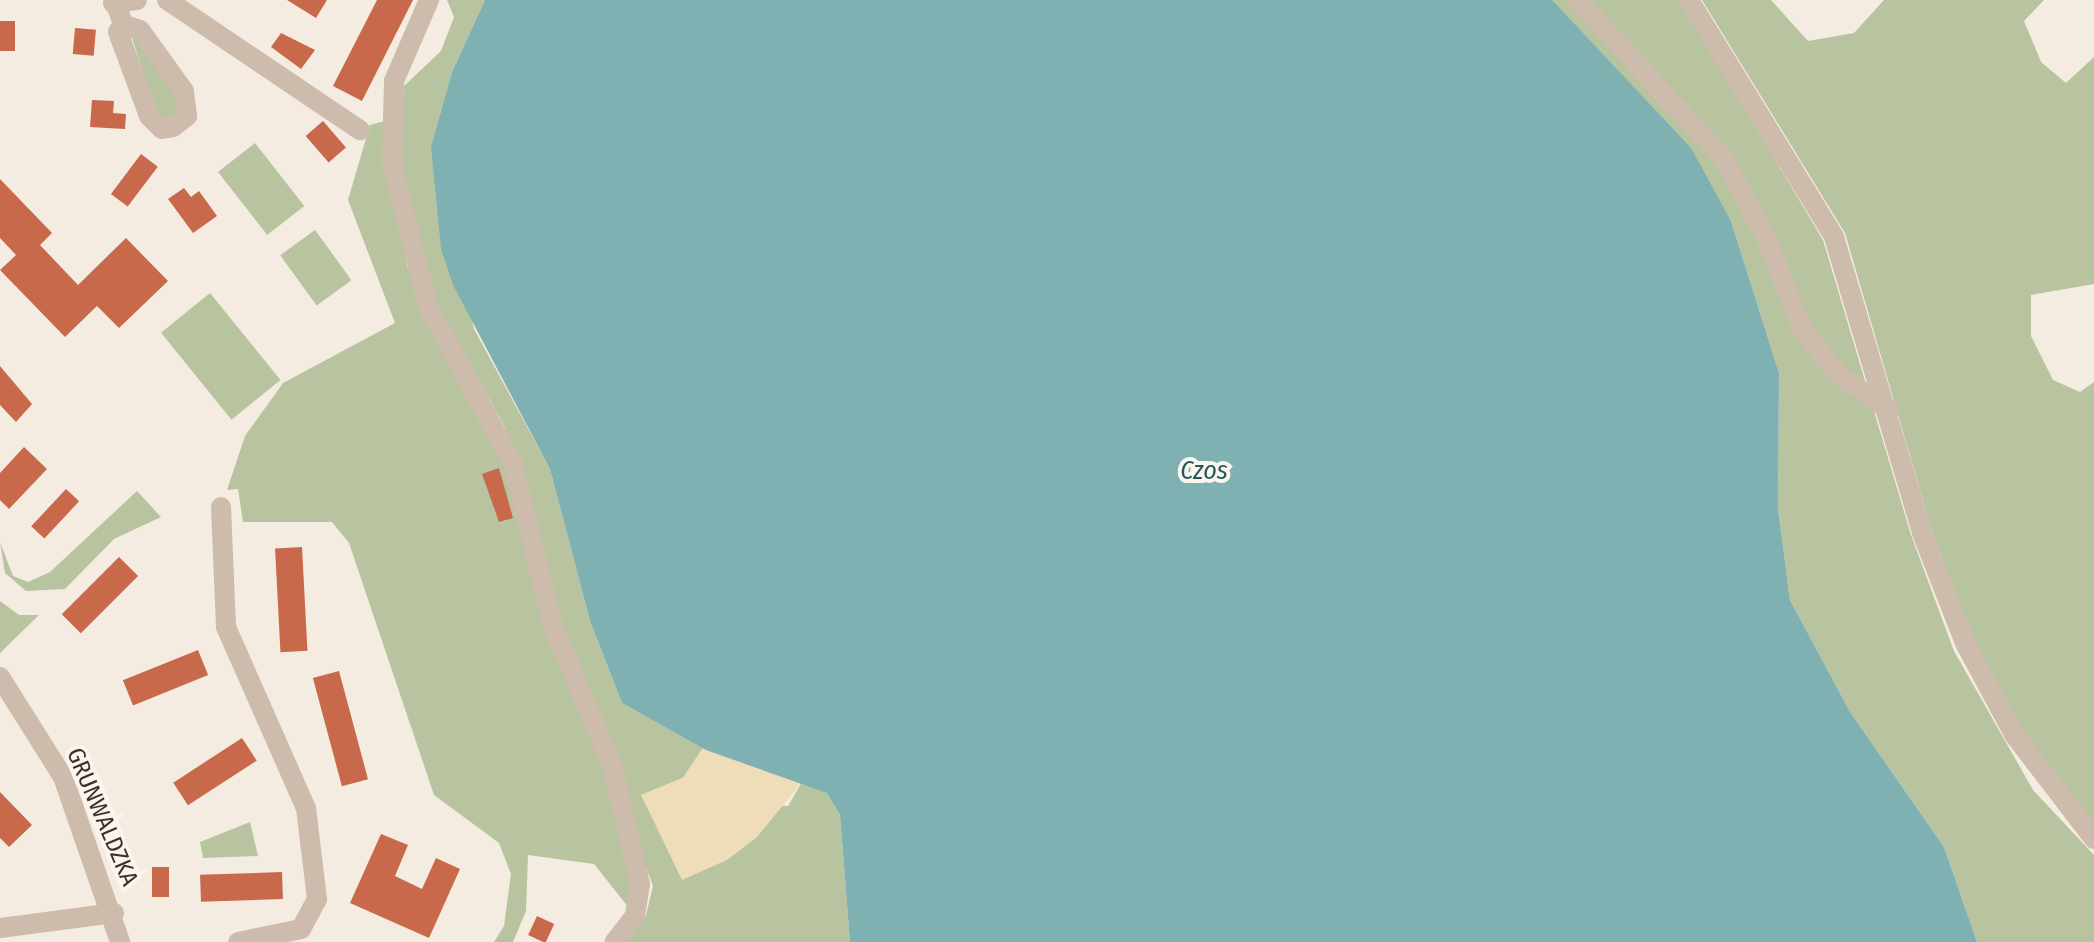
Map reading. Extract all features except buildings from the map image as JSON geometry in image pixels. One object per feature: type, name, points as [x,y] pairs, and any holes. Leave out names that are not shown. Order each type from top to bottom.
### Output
[{"type":"street","points":[[123,24],[118,32],[149,116],[162,129],[173,127],[187,116],[184,91],[140,30],[123,24],[114,1],[137,0]]},
{"type":"street","points":[[167,0],[360,130]]},
{"type":"street","points":[[429,0],[394,81],[392,163],[428,306],[513,464],[553,626],[613,768],[636,856],[640,900],[615,942]]},
{"type":"street","points":[[1578,0],[1723,158],[1766,237],[1802,329],[1840,376],[1889,410]]},
{"type":"street","points":[[1689,0],[1834,237],[1889,410],[1922,533],[1966,645],[2015,736],[2094,839]]},
{"type":"street","points":[[221,507],[226,627],[306,808],[317,899],[301,929],[238,942]]},
{"type":"street","name":"GRUNWALDZKA","points":[[0,677],[63,777],[114,913],[120,942]]},
{"type":"street","points":[[0,928],[114,913]]},
{"type":"green space","points":[[447,0],[485,0],[452,72],[431,146],[474,329],[550,469],[590,621],[622,703],[703,748],[683,778],[641,795],[788,806],[802,782],[827,793],[840,815],[850,942],[623,942],[646,915],[653,886],[577,683],[505,427],[430,292],[399,154],[404,86],[441,51],[454,17]]},
{"type":"green space","points":[[1552,0],[1680,0],[1823,240],[1911,535],[1954,651],[2033,790],[2094,855],[2094,942],[1977,942],[1944,847],[1850,712],[1790,600],[1778,509],[1779,373],[1731,221]]},
{"type":"green space","points":[[1702,0],[1771,0],[1808,41],[1854,33],[1884,0],[2044,0],[2024,21],[2041,62],[2066,83],[2094,57],[2094,284],[2031,295],[2031,336],[2053,380],[2080,392],[2094,382],[2094,827],[2020,730],[1974,641],[1932,531],[1845,233]]},
{"type":"green space","points":[[130,32],[180,96],[181,113],[169,121],[158,117]]},
{"type":"green space","points":[[385,121],[407,266],[497,439],[568,685],[605,762],[631,884],[629,908],[594,864],[528,855],[526,911],[513,942],[494,942],[504,926],[511,874],[499,843],[434,795],[349,543],[332,522],[243,522],[238,489],[227,490],[245,436],[283,383],[395,323],[348,200],[370,125]]},
{"type":"green space","points":[[255,143],[304,206],[267,235],[218,172]]},
{"type":"green space","points":[[315,230],[351,280],[317,305],[280,255]]},
{"type":"green space","points":[[210,293],[280,380],[232,420],[161,333]]},
{"type":"green space","points":[[137,491],[161,517],[114,539],[65,589],[26,591],[5,573],[0,542],[13,576],[28,582],[50,572]]},
{"type":"green space","points":[[0,601],[19,615],[39,615],[0,653]]},
{"type":"green space","points":[[250,822],[258,856],[203,858],[200,842]]},
{"type":"sand","points":[[703,748],[802,782],[757,837],[727,860],[682,880],[641,795],[683,778]]},
{"type":"water","name":"Czos","points":[[485,0],[1552,0],[1691,148],[1731,221],[1779,373],[1778,509],[1790,600],[1850,712],[1944,847],[1977,942],[850,942],[840,815],[827,793],[706,750],[622,703],[590,621],[550,469],[453,285],[441,249],[431,146],[452,72]]}]
